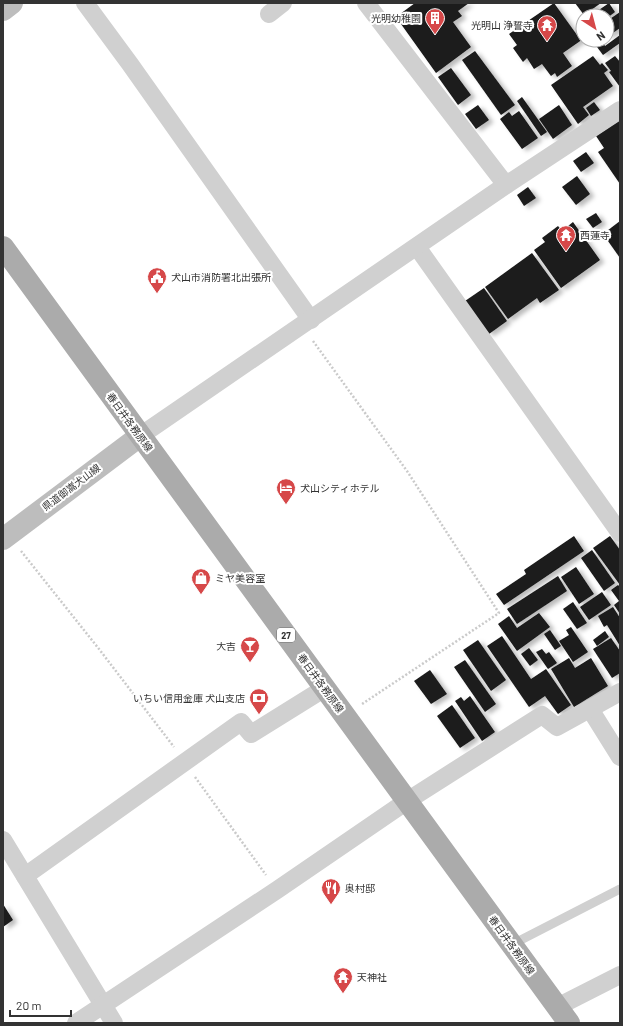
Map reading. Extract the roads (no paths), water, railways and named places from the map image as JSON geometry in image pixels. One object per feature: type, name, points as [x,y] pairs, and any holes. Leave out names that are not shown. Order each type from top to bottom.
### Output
[{"type":"main road","points":[[3,10],[12,3]]},
{"type":"main road","name":"春日井各務原線","points":[[3,247],[563,1015]]},
{"type":"main road","name":"県道御嵩犬山線","points":[[5,535],[140,436]]},
{"type":"street","points":[[85,3],[130,64],[307,323]]},
{"type":"street","points":[[269,14],[283,3]]},
{"type":"street","points":[[366,3],[506,185]]},
{"type":"street","points":[[140,436],[307,323],[506,185],[620,110]]},
{"type":"street","points":[[417,247],[620,533]]},
{"type":"street","points":[[25,876],[241,722],[251,734],[325,688]]},
{"type":"street","points":[[76,1023],[104,1006],[277,890],[407,801],[542,715],[557,727],[620,692]]},
{"type":"street","points":[[590,710],[620,757]]},
{"type":"street","points":[[3,840],[114,1023]]},
{"type":"street","points":[[563,1015],[620,975]]},
{"type":"lane","points":[[511,944],[620,889]]},
{"type":"place","name":"光明幼稚園","points":[[435,35]]},
{"type":"place","name":"光明山 浄誓寺","points":[[547,42]]},
{"type":"place","name":"西蓮寺","points":[[566,252]]},
{"type":"place","name":"犬山市消防署北出張所","points":[[157,294]]},
{"type":"place","name":"犬山シティホテル","points":[[286,505]]},
{"type":"place","name":"ミヤ美容室","points":[[201,595]]},
{"type":"place","name":"大吉","points":[[250,663]]},
{"type":"place","name":"いちい信用金庫 犬山支店","points":[[259,715]]},
{"type":"place","name":"奥村邸","points":[[331,905]]},
{"type":"place","name":"天神社","points":[[343,994]]}]
